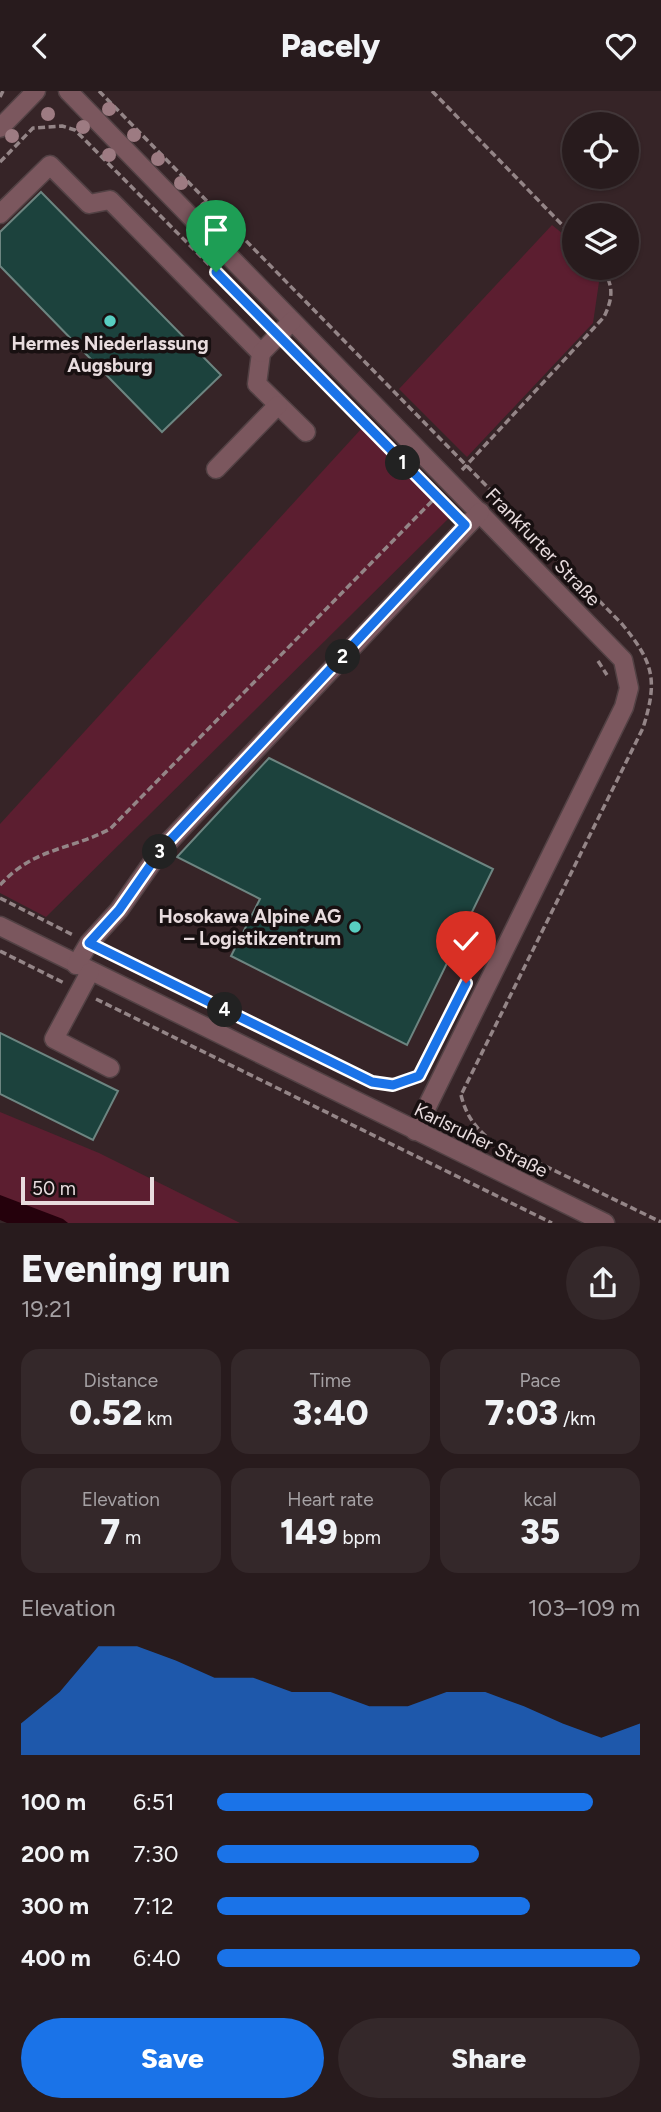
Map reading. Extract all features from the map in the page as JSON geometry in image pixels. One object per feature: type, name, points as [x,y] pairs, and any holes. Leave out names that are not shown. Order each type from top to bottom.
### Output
[{"type":"street","points":[[0,128],[36,91]]},
{"type":"street","name":"Frankfurter Straße","points":[[68,91],[623,660],[629,688],[624,707],[415,1131]]},
{"type":"street","points":[[0,214],[50,165],[89,204],[110,200],[261,353]]},
{"type":"street","points":[[292,321],[261,353],[257,384],[306,432]]},
{"type":"street","points":[[216,469],[278,405]]},
{"type":"street","points":[[110,1068],[54,1039],[79,991],[89,943],[119,910],[161,850],[480,512]]},
{"type":"street","name":"Karlsruher Straße","points":[[0,926],[606,1223]]},
{"type":"path","points":[[0,97],[3,91]]},
{"type":"path","points":[[432,91],[562,225]]},
{"type":"path","points":[[0,162],[33,128],[62,125],[75,130],[327,384]]},
{"type":"path","points":[[240,242],[245,239]]},
{"type":"path","points":[[0,885],[11,874],[45,852],[94,838],[110,829],[451,482],[604,317],[611,302],[612,289],[608,280]]},
{"type":"path","points":[[383,442],[465,525]]},
{"type":"path","points":[[595,658],[608,681]]},
{"type":"path","points":[[0,898],[372,1082],[393,1085],[419,1076],[461,1095],[464,1110],[475,1128],[489,1139],[661,1222]]},
{"type":"path","points":[[419,1076],[488,940]]},
{"type":"path","points":[[0,951],[552,1223]]},
{"type":"shaded area","points":[[552,225],[562,233],[562,280],[598,280],[593,323],[467,457],[399,389]]},
{"type":"shaded area","points":[[362,428],[450,517],[46,917],[0,893],[0,824]]},
{"type":"shaded area","points":[[0,1112],[99,1153],[240,1223],[68,1223],[0,1196]]},
{"type":"shaded area","points":[[0,1195],[68,1223],[7,1223],[0,1220]]},
{"type":"building","name":"Hermes Niederlassung Augsburg","points":[[41,192],[221,375],[162,432],[0,266],[0,232]]},
{"type":"building","name":"Hosokawa Alpine AG – Logistikzentrum","points":[[269,758],[493,869],[407,1045],[231,956],[260,899],[177,857]]},
{"type":"building","points":[[0,1033],[118,1091],[93,1140],[0,1094]]},
{"type":"place","name":"Hermes Niederlassung Augsburg","points":[[110,321]]},
{"type":"place","name":"Hosokawa Alpine AG – Logistikzentrum","points":[[355,927]]},
{"type":"route","points":[[216,272],[465,525],[161,850],[119,910],[89,943],[372,1082],[393,1085],[419,1076],[466,983]]}]
